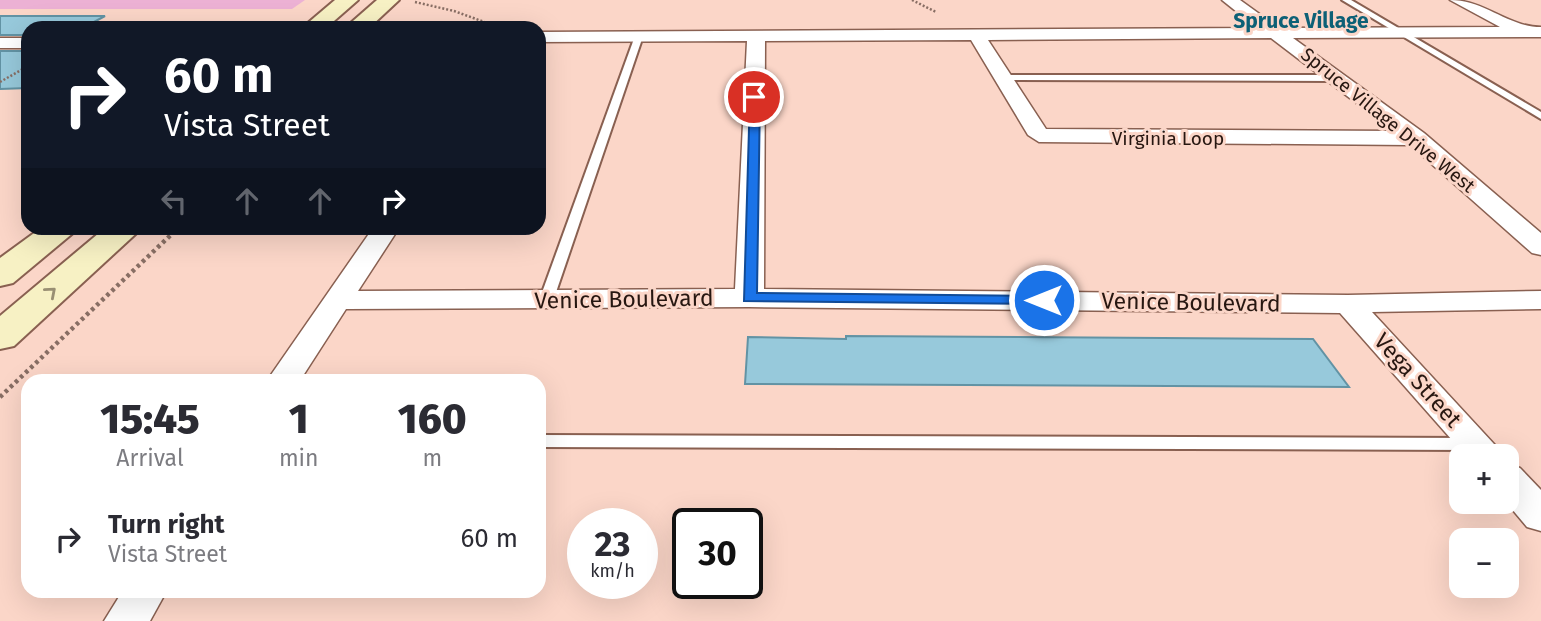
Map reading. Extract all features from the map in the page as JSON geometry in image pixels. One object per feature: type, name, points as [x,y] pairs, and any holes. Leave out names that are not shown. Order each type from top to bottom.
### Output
[{"type":"main road","points":[[322,21],[348,0]]},
{"type":"main road","points":[[364,21],[389,0]]},
{"type":"main road","points":[[0,275],[53,235]]},
{"type":"main road","points":[[0,337],[117,235]]},
{"type":"street","name":"Spruce Village Drive West","points":[[1230,0],[1279,33],[1416,138],[1541,247]]},
{"type":"street","points":[[1458,0],[1541,42]]},
{"type":"street","points":[[546,37],[1541,32]]},
{"type":"street","name":"Virginia Loop","points":[[976,34],[1040,135],[1416,138]]},
{"type":"street","points":[[749,298],[756,36]]},
{"type":"street","points":[[0,43],[21,43]]},
{"type":"street","points":[[287,374],[381,235]]},
{"type":"street","name":"Venice Boulevard","points":[[337,300],[749,298],[1348,304],[1541,300]]},
{"type":"street","name":"Vega Street","points":[[1348,304],[1476,444]]},
{"type":"street","points":[[1519,491],[1541,516]]},
{"type":"street","points":[[126,621],[141,598]]},
{"type":"lane","points":[[1346,0],[1541,116]]},
{"type":"lane","points":[[546,301],[639,36]]},
{"type":"lane","points":[[1004,79],[1338,78]]},
{"type":"lane","points":[[546,441],[1449,450]]},
{"type":"path","points":[[415,2],[482,21]]},
{"type":"path","points":[[0,82],[21,70]]},
{"type":"path","points":[[24,374],[171,235]]},
{"type":"path","points":[[0,397],[21,377]]},
{"type":"shaded area","points":[[0,0],[305,0],[292,9],[0,9]]},
{"type":"building","points":[[0,16],[105,16],[96,21],[21,21],[21,35],[0,35]]},
{"type":"building","points":[[0,51],[21,51],[21,88],[0,89]]},
{"type":"building","points":[[846,336],[1313,339],[1349,387],[745,384],[748,337],[846,339]]},
{"type":"district","name":"Spruce Village","points":[[1301,21]]},
{"type":"route","points":[[754,97],[749,298],[1044,300]]}]
